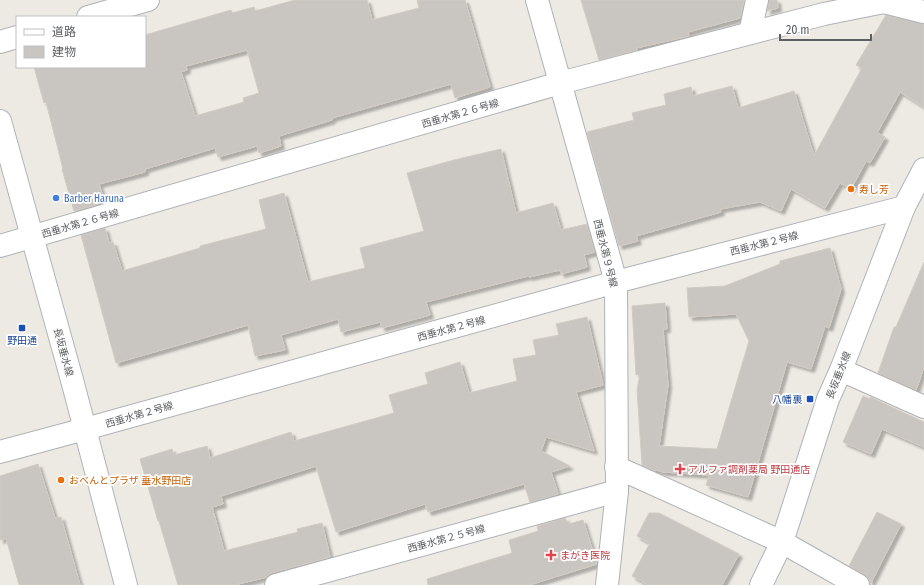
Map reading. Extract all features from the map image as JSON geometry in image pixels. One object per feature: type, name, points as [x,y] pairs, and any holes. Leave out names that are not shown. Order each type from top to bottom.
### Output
[{"type":"street","points":[[92,16],[148,0]]},
{"type":"street","name":"西垂水第９号線","points":[[537,0],[616,282],[617,491],[607,585]]},
{"type":"street","points":[[750,33],[757,0]]},
{"type":"street","name":"西垂水第２６号線","points":[[0,246],[560,83],[824,14],[884,2],[924,12]]},
{"type":"street","points":[[0,42],[16,37]]},
{"type":"street","name":"長坂垂水線","points":[[0,121],[33,237],[126,585]]},
{"type":"street","name":"長坂垂水線","points":[[761,585],[782,542],[828,399],[924,169]]},
{"type":"street","name":"西垂水第２号線","points":[[0,452],[616,282],[913,197]]},
{"type":"street","points":[[841,370],[924,407]]},
{"type":"street","points":[[616,468],[782,542],[858,585]]},
{"type":"street","name":"西垂水第２５号線","points":[[276,585],[617,491]]},
{"type":"building","points":[[295,0],[367,0],[372,20],[419,8],[417,0],[465,0],[490,87],[455,98],[451,84],[332,118],[332,120],[279,136],[281,146],[259,153],[257,146],[218,157],[215,148],[145,169],[145,172],[99,184],[104,200],[97,202],[98,204],[74,211],[46,102],[44,103],[34,68],[146,68],[146,35],[231,10],[232,13],[254,7],[255,11]],"holes":[[[247,50],[259,93],[243,98],[244,102],[195,116],[181,72],[187,70],[186,66]]]},
{"type":"building","points":[[581,0],[744,0],[740,18],[688,32],[689,36],[636,48],[637,50],[599,60]]},
{"type":"building","points":[[769,0],[777,0],[778,8],[767,11]]},
{"type":"building","points":[[886,15],[924,24],[924,107],[900,92],[877,133],[885,137],[870,163],[866,161],[851,189],[840,183],[825,208],[791,189],[781,211],[760,202],[720,209],[721,212],[636,236],[638,241],[619,246],[587,132],[634,120],[632,113],[666,105],[664,94],[691,87],[693,96],[732,86],[738,108],[794,91],[814,156],[862,68],[856,65]]},
{"type":"building","points":[[501,149],[516,213],[553,203],[561,230],[587,224],[595,252],[584,255],[587,267],[561,274],[560,270],[528,276],[426,302],[430,315],[382,328],[380,322],[341,332],[338,319],[281,335],[285,350],[255,356],[248,325],[116,363],[81,235],[105,228],[109,243],[113,242],[122,271],[200,248],[200,246],[266,229],[259,200],[284,193],[308,282],[365,268],[360,248],[424,231],[407,173]]},
{"type":"building","points":[[830,248],[841,289],[829,328],[825,326],[811,369],[787,362],[748,497],[706,485],[709,475],[655,471],[642,465],[637,390],[640,374],[636,375],[632,306],[665,303],[667,329],[663,329],[668,385],[659,446],[717,449],[749,341],[736,314],[689,317],[687,288],[725,286],[780,264],[780,261]]},
{"type":"building","points":[[924,262],[924,367],[916,390],[878,373],[894,327],[896,327]]},
{"type":"building","points":[[587,317],[603,385],[576,392],[594,451],[546,437],[541,451],[570,466],[551,472],[558,494],[530,502],[524,484],[428,512],[425,504],[336,532],[316,466],[221,496],[223,504],[212,507],[224,551],[298,532],[297,529],[322,523],[330,557],[270,573],[267,577],[234,585],[178,585],[140,459],[172,449],[174,455],[207,446],[210,458],[291,432],[294,441],[394,413],[389,395],[428,384],[425,373],[460,362],[469,393],[517,381],[513,359],[536,355],[533,340],[559,335],[556,324]]},
{"type":"building","points":[[863,396],[870,399],[870,397],[924,422],[924,447],[882,429],[871,454],[843,442]]},
{"type":"building","points":[[38,464],[55,518],[61,517],[80,585],[19,585],[6,538],[0,540],[0,476]]},
{"type":"building","points":[[877,512],[901,524],[870,585],[869,579],[864,574],[849,566]]},
{"type":"building","points":[[649,513],[659,513],[739,554],[722,585],[649,585],[632,576],[650,543],[637,536]]},
{"type":"building","points":[[565,518],[567,522],[569,521],[569,524],[583,520],[597,564],[529,585],[428,585],[427,579],[512,553],[509,540],[538,531],[537,526]]},
{"type":"place","name":"寿し芳","points":[[851,189]]},
{"type":"place","name":"Barber Haruna","points":[[56,198]]},
{"type":"place","name":"野田通","points":[[22,328]]},
{"type":"place","name":"八幡裏","points":[[810,399]]},
{"type":"place","name":"アルファ調剤薬局 野田通店","points":[[680,469]]},
{"type":"place","name":"おべんとプラザ 垂水野田店","points":[[61,480]]},
{"type":"place","name":"まがき医院","points":[[551,555]]}]
